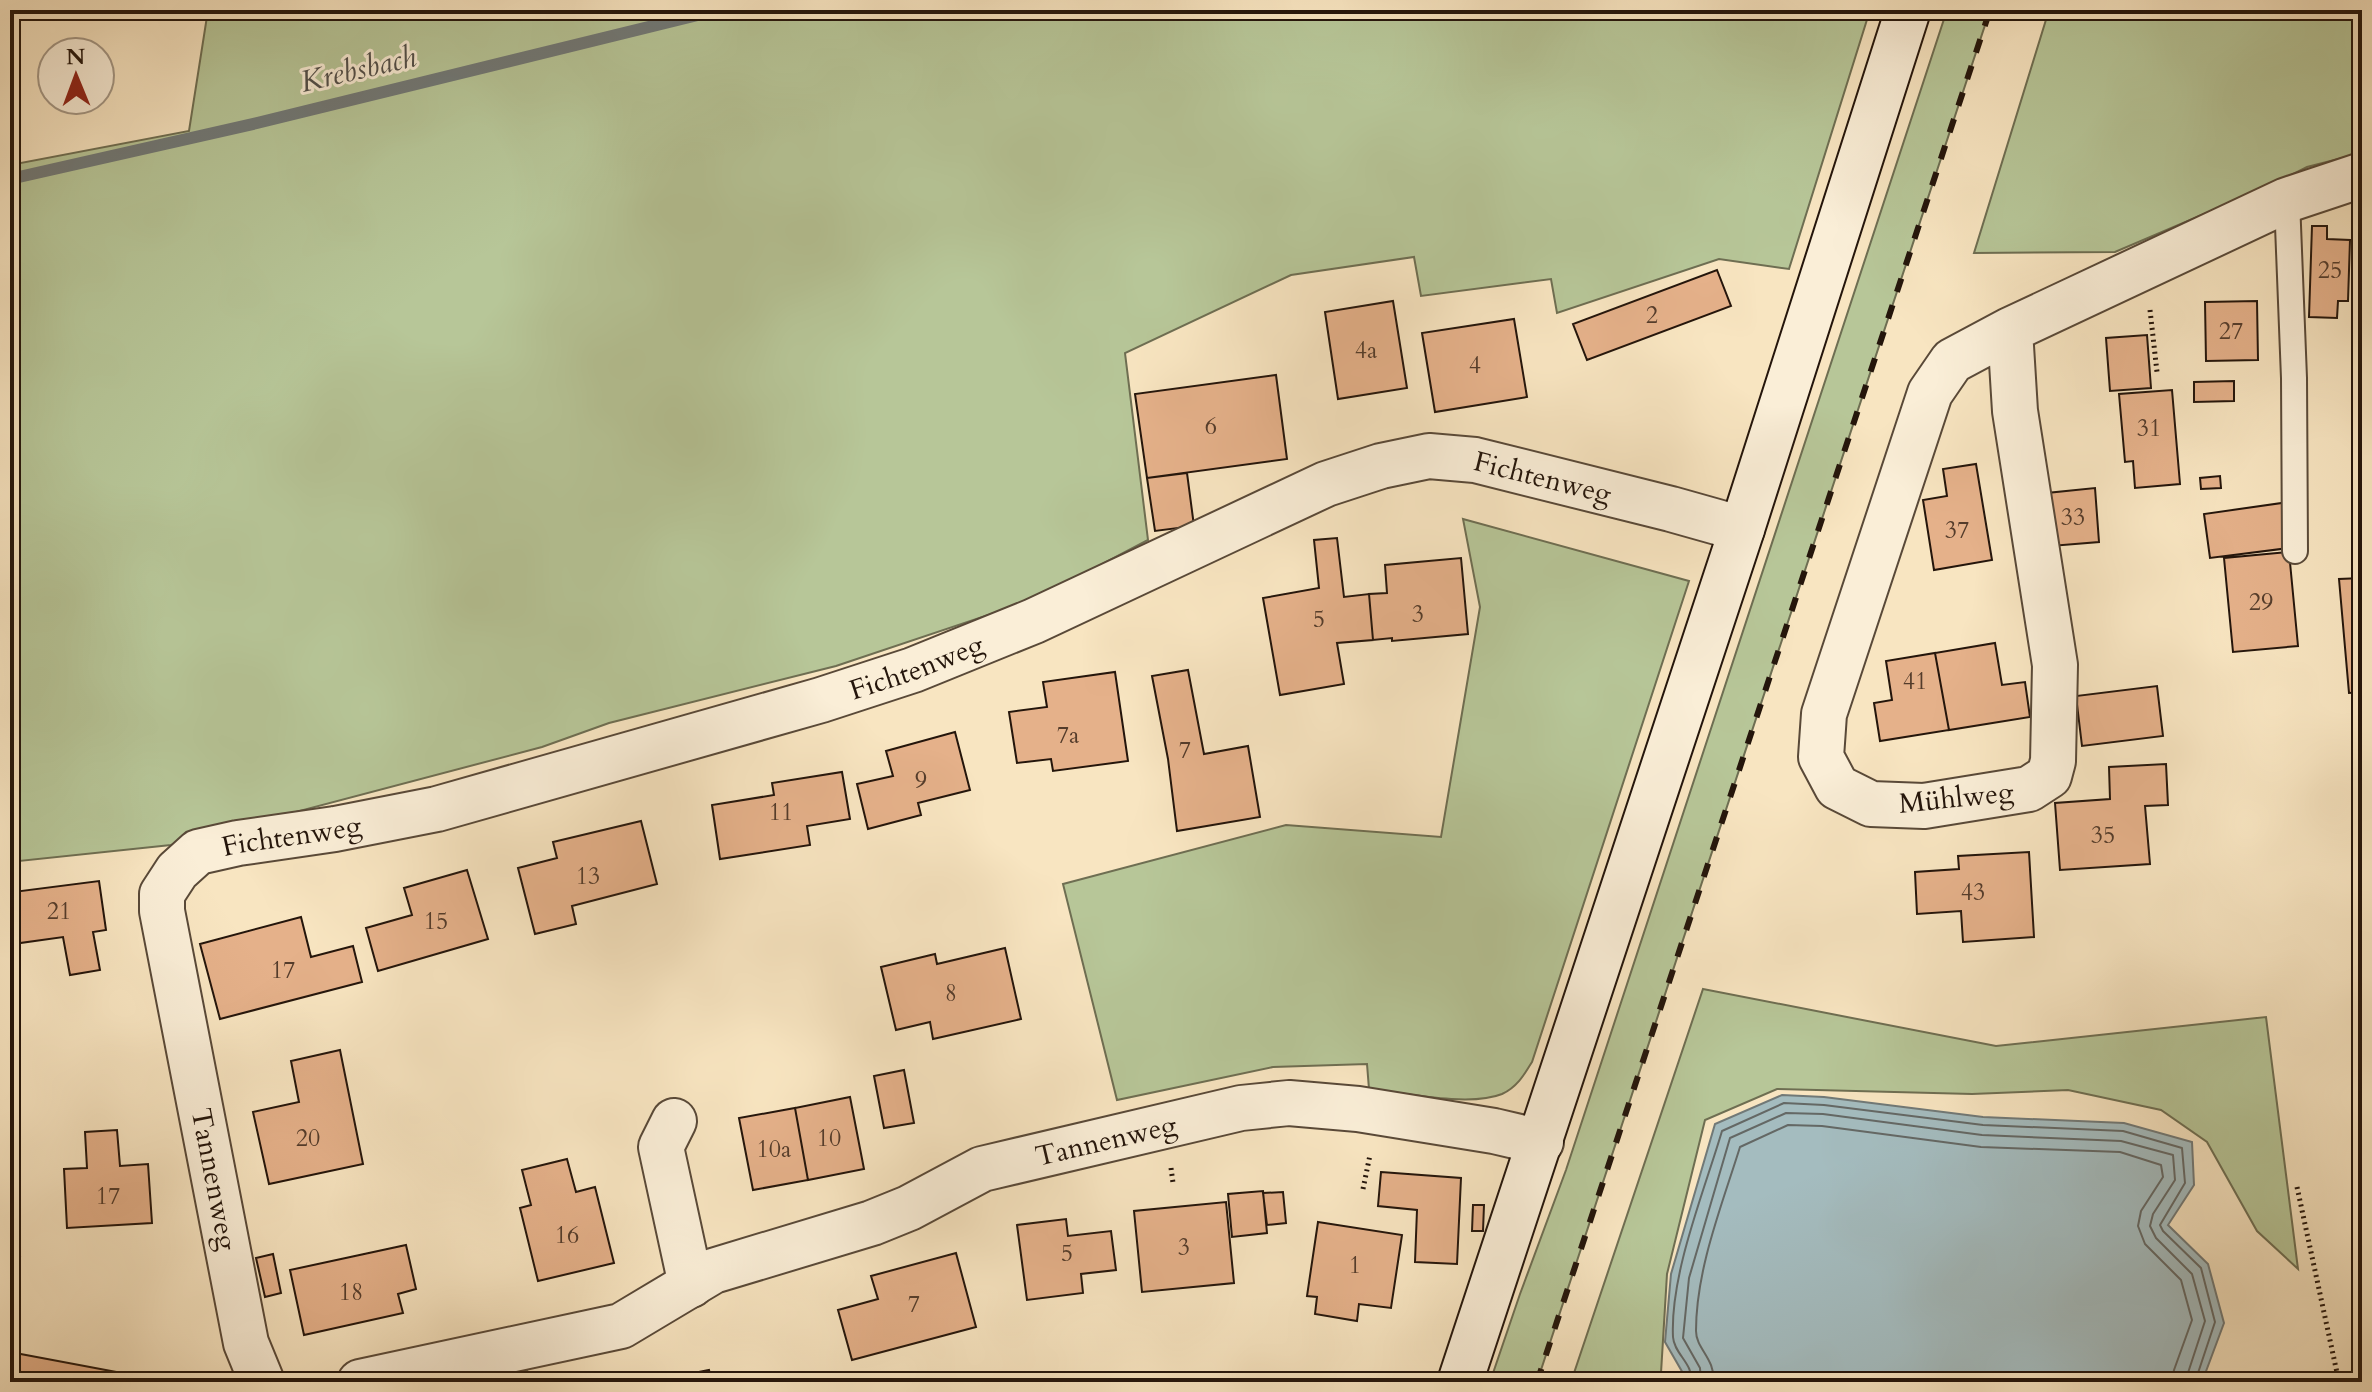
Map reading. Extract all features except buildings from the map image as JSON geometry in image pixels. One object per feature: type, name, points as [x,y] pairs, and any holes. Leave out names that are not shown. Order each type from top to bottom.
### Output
[{"type":"street","points":[[1460,1382],[1742,529],[1908,10]]},
{"type":"street","name":"Mühlweg","points":[[2010,330],[2015,411],[2055,665],[2053,761],[2049,776],[2029,789],[1924,806],[1871,804],[1837,787],[1821,757],[1824,714],[1930,393],[1952,361],[2010,330],[2287,200],[2362,175]]},
{"type":"street","name":"Fichtenweg","points":[[176,973],[162,911],[162,894],[177,871],[198,852],[437,809],[913,670],[1034,621],[1326,484],[1381,466],[1429,456],[1475,460],[1742,529]]},
{"type":"street","name":"Tannenweg","points":[[176,973],[246,1343],[262,1382]]},
{"type":"street","name":"Tannenweg","points":[[360,1382],[621,1326],[713,1271],[872,1223],[909,1208],[982,1169],[1241,1108],[1289,1103],[1358,1109],[1494,1131],[1541,1142]]},
{"type":"street","points":[[674,1121],[661,1147],[691,1285]]},
{"type":"lane","points":[[2287,200],[2294,378],[2295,551]]},
{"type":"path","points":[[2146,267],[2157,372]]},
{"type":"path","points":[[2297,1187],[2339,1382]]},
{"type":"green space","points":[[208,10],[1870,10],[1789,269],[1719,259],[1557,313],[1551,279],[1421,296],[1414,257],[1291,275],[1125,353],[1148,540],[1036,599],[836,666],[609,723],[542,747],[171,845],[10,862],[10,165],[189,131]]},
{"type":"green space","points":[[1947,10],[1990,10],[1537,1382],[1490,1382],[1566,1170]]},
{"type":"green space","points":[[2049,10],[2362,10],[2362,153],[2307,167],[2115,252],[1974,253]]},
{"type":"green space","points":[[1463,519],[1689,581],[1532,1062],[1512,1088],[1489,1098],[1437,1098],[1369,1089],[1367,1064],[1273,1067],[1117,1100],[1063,884],[1286,825],[1441,837],[1480,607]]},
{"type":"green space","points":[[1703,989],[1996,1046],[2266,1017],[2298,1269],[2257,1231],[2207,1142],[2161,1110],[2068,1090],[1972,1094],[1777,1089],[1705,1120],[1667,1274],[1663,1382],[1571,1382]]},
{"type":"green space","points":[[527,1370],[529,1382],[475,1382]]},
{"type":"water","points":[[1782,1095],[1824,1097],[1983,1117],[2124,1123],[2192,1142],[2194,1185],[2168,1225],[2208,1264],[2224,1323],[2202,1382],[1682,1382],[1684,1375],[1665,1342],[1671,1274],[1715,1124]]},
{"type":"waterway","name":"Krebsbach","points":[[10,179],[257,123],[718,10]]},
{"type":"railway","points":[[1537,1382],[1990,10]]}]
